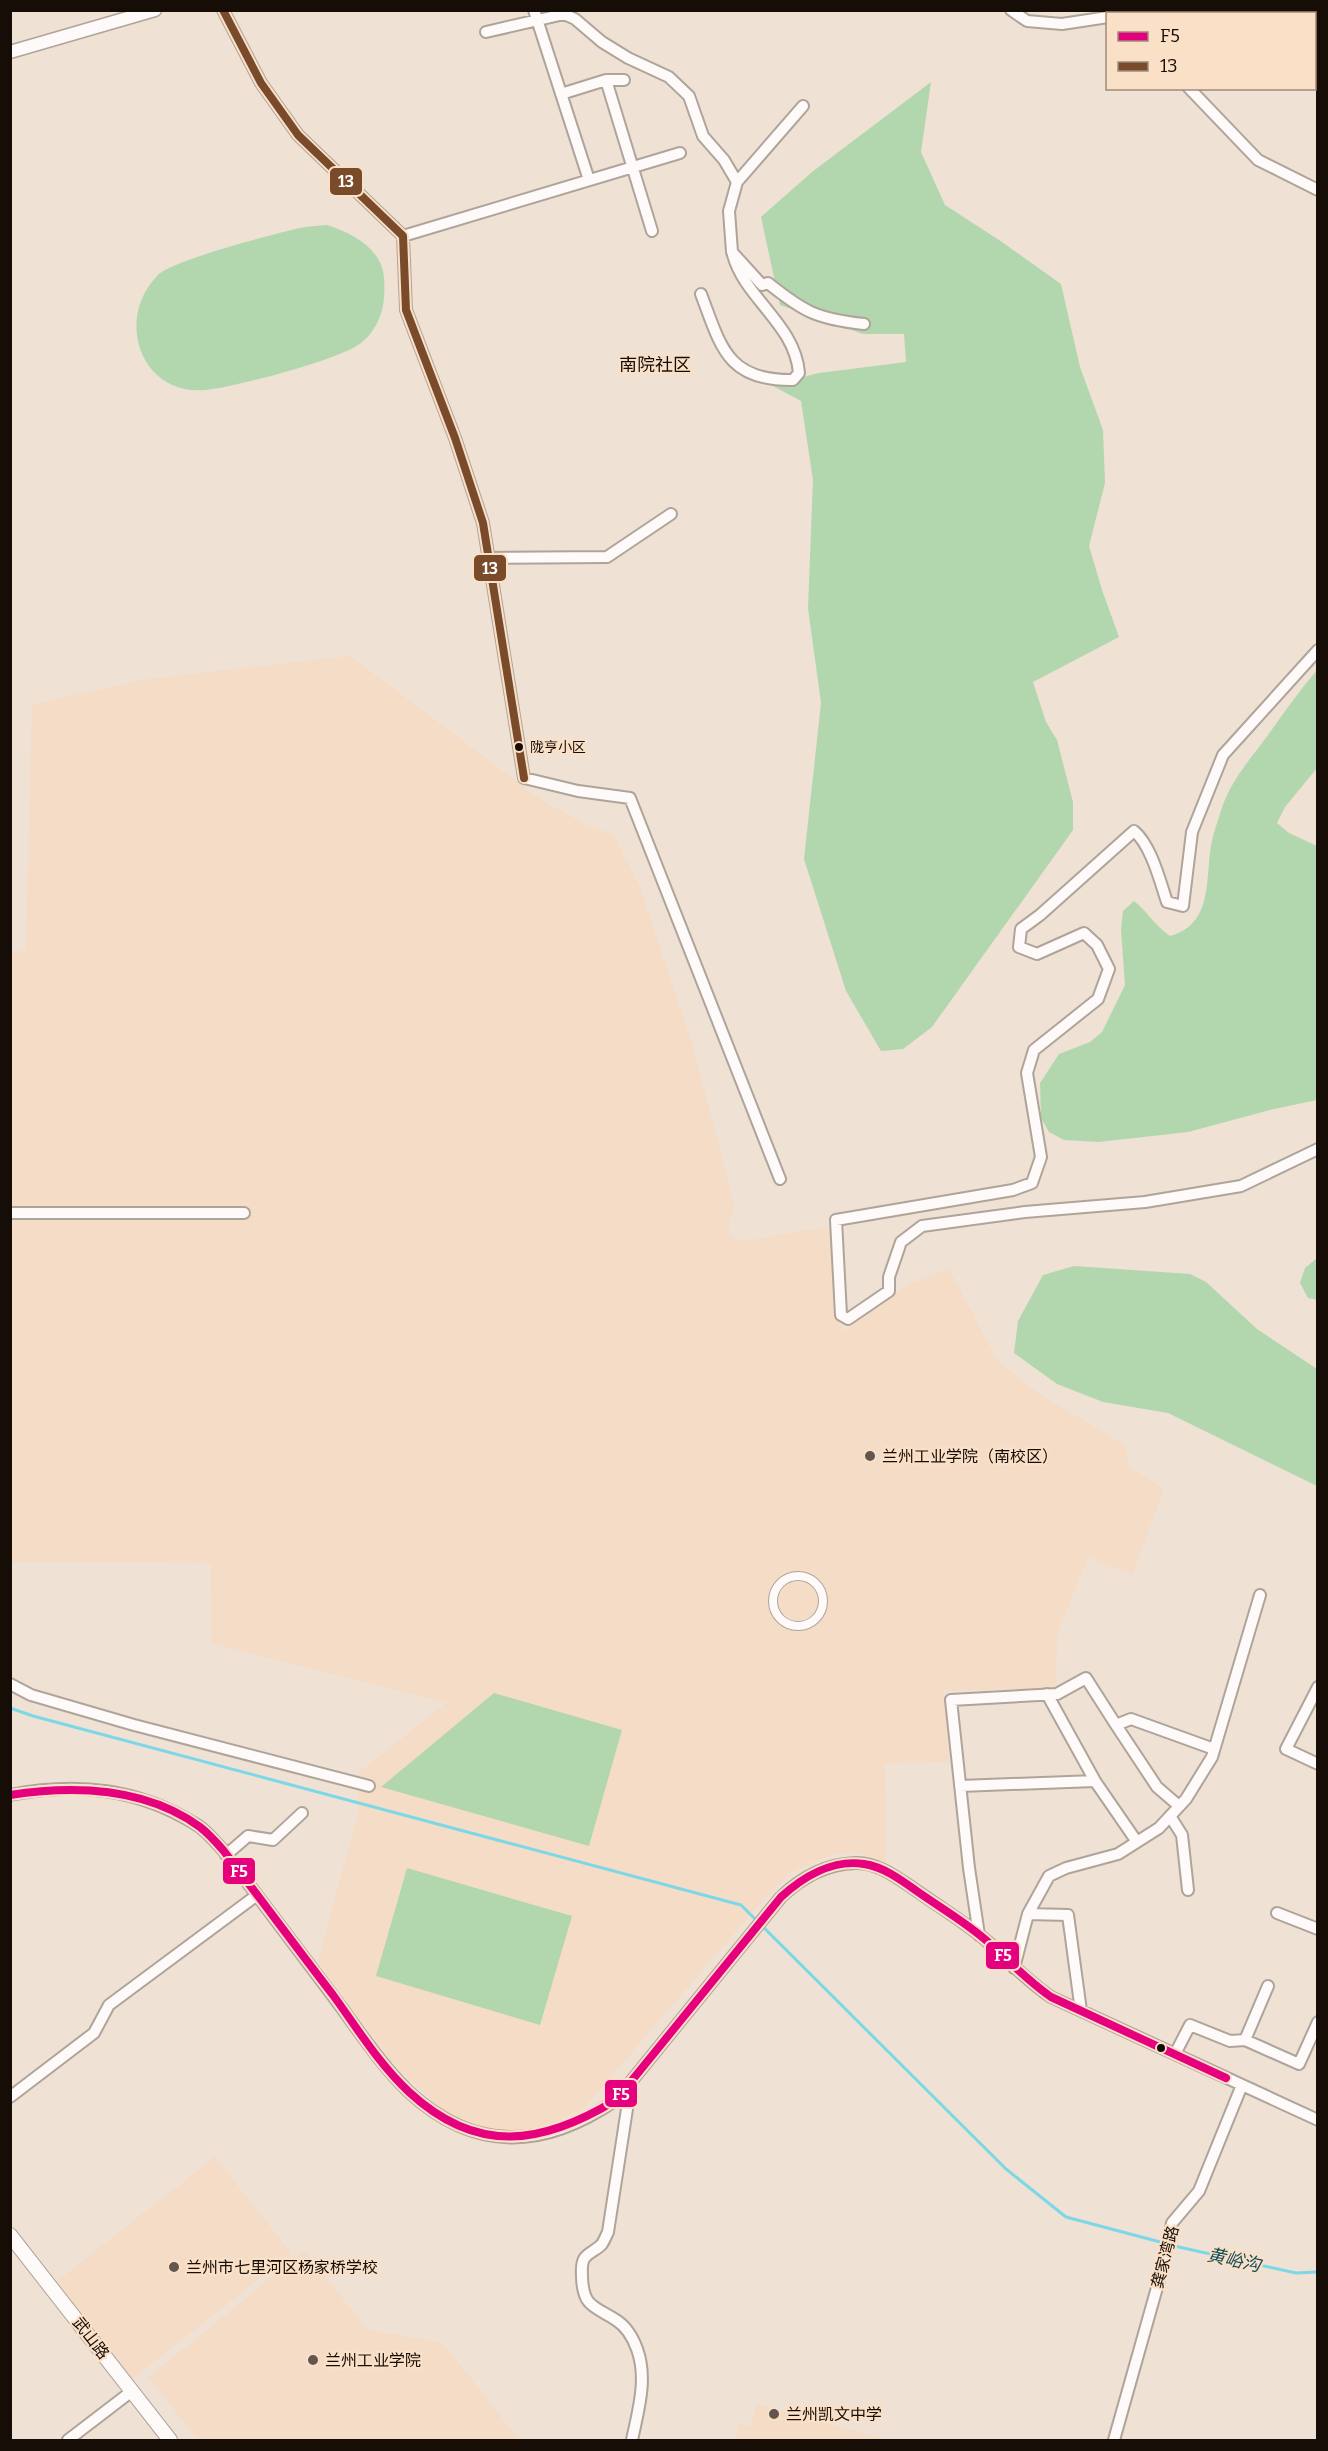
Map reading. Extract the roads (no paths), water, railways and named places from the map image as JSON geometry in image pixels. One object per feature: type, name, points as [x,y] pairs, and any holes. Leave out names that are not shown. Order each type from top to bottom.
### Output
[{"type":"main road","name":"武山路","points":[[10,2235],[171,2440]]},
{"type":"street","points":[[10,52],[155,10]]},
{"type":"street","points":[[223,10],[261,83],[298,135],[403,236],[406,310],[455,438],[480,512],[524,778],[578,791],[630,798],[780,1179]]},
{"type":"street","points":[[1011,10],[1027,21],[1062,24],[1106,17]]},
{"type":"street","points":[[486,32],[535,15],[564,14],[575,20],[602,42],[628,58],[669,77],[689,96],[703,136],[724,160],[737,182]]},
{"type":"street","points":[[535,15],[589,180]]},
{"type":"street","points":[[561,94],[606,80],[624,80]]},
{"type":"street","points":[[606,80],[652,231]]},
{"type":"street","points":[[1191,90],[1258,160],[1317,190]]},
{"type":"street","points":[[701,294],[720,342],[735,364],[745,372],[779,380],[793,380],[798,372],[797,358],[786,333],[736,268],[732,252],[729,212],[737,182],[803,106]]},
{"type":"street","points":[[403,236],[680,153]]},
{"type":"street","points":[[732,252],[762,285],[768,282],[796,306],[829,320],[864,324]]},
{"type":"street","points":[[488,558],[607,557],[671,514]]},
{"type":"street","points":[[1317,650],[1223,755],[1192,832],[1184,906],[1167,902],[1144,839],[1134,831],[1040,915],[1021,929],[1019,947],[1037,954],[1084,933],[1097,945],[1109,969],[1098,999],[1034,1050],[1027,1073],[1041,1157],[1032,1183],[1013,1190],[836,1220],[841,1315],[848,1319],[889,1291],[889,1277],[901,1242],[922,1226],[1025,1212],[1145,1202],[1241,1186],[1317,1149]]},
{"type":"street","points":[[10,1213],[244,1213]]},
{"type":"street","points":[[796,1576],[814,1582],[823,1600],[822,1609],[817,1618],[800,1627],[782,1620],[776,1613],[773,1603],[774,1593],[779,1585],[786,1579],[796,1576]]},
{"type":"street","points":[[1014,1968],[1028,1914],[1049,1876],[1066,1868],[1118,1854],[1159,1828],[1179,1806],[1212,1757],[1260,1595]]},
{"type":"street","points":[[979,1935],[951,1700],[1057,1694],[1086,1678],[1157,1786],[1179,1806]]},
{"type":"street","points":[[10,1684],[31,1695],[134,1725],[369,1786]]},
{"type":"street","points":[[1317,1687],[1286,1749],[1317,1764]]},
{"type":"street","points":[[1047,1694],[1095,1781],[1137,1842]]},
{"type":"street","points":[[1116,1725],[1131,1719],[1214,1749]]},
{"type":"street","points":[[960,1786],[1095,1781]]},
{"type":"street","points":[[10,1795],[45,1788],[102,1789],[146,1799],[198,1826],[226,1855],[380,2058],[409,2091],[436,2113],[462,2128],[489,2137],[526,2137],[549,2133],[592,2116],[616,2100],[769,1912],[798,1882],[836,1865],[856,1863],[890,1873],[979,1935],[1014,1968],[1051,1997],[1317,2120]]},
{"type":"street","points":[[226,1855],[248,1836],[273,1840],[302,1813]]},
{"type":"street","points":[[1170,1816],[1182,1835],[1188,1890]]},
{"type":"street","points":[[10,2097],[94,2033],[109,2005],[257,1895]]},
{"type":"street","points":[[1276,1913],[1317,1929]]},
{"type":"street","points":[[1028,1914],[1068,1915],[1081,2011]]},
{"type":"street","points":[[1245,2040],[1268,1986]]},
{"type":"street","points":[[1175,2054],[1190,2025],[1230,2041],[1245,2040],[1299,2064],[1317,2022]]},
{"type":"street","points":[[632,2079],[608,2232],[602,2244],[584,2259],[582,2270],[582,2290],[589,2304],[601,2313],[617,2320],[631,2333],[638,2351],[642,2370],[641,2391],[632,2440]]},
{"type":"street","name":"龚家湾路","points":[[1114,2440],[1158,2284],[1163,2253],[1172,2223],[1199,2191],[1242,2085]]},
{"type":"street","points":[[68,2440],[132,2391]]},
{"type":"waterway","points":[[10,1708],[741,1905],[1006,2169],[1066,2217],[1164,2243]]},
{"type":"waterway","name":"黄峪沟","points":[[1170,2245],[1296,2273],[1318,2272]]},
{"type":"place","name":"陇亨小区","points":[[519,747]]},
{"type":"place","name":"兰州工业学院（南校区）","points":[[870,1456]]},
{"type":"place","name":"兰州市七里河区杨家桥学校","points":[[174,2267]]},
{"type":"place","name":"兰州工业学院","points":[[313,2360]]},
{"type":"place","name":"兰州凯文中学","points":[[774,2414]]},
{"type":"district","name":"南院社区","points":[[655,365]]}]
